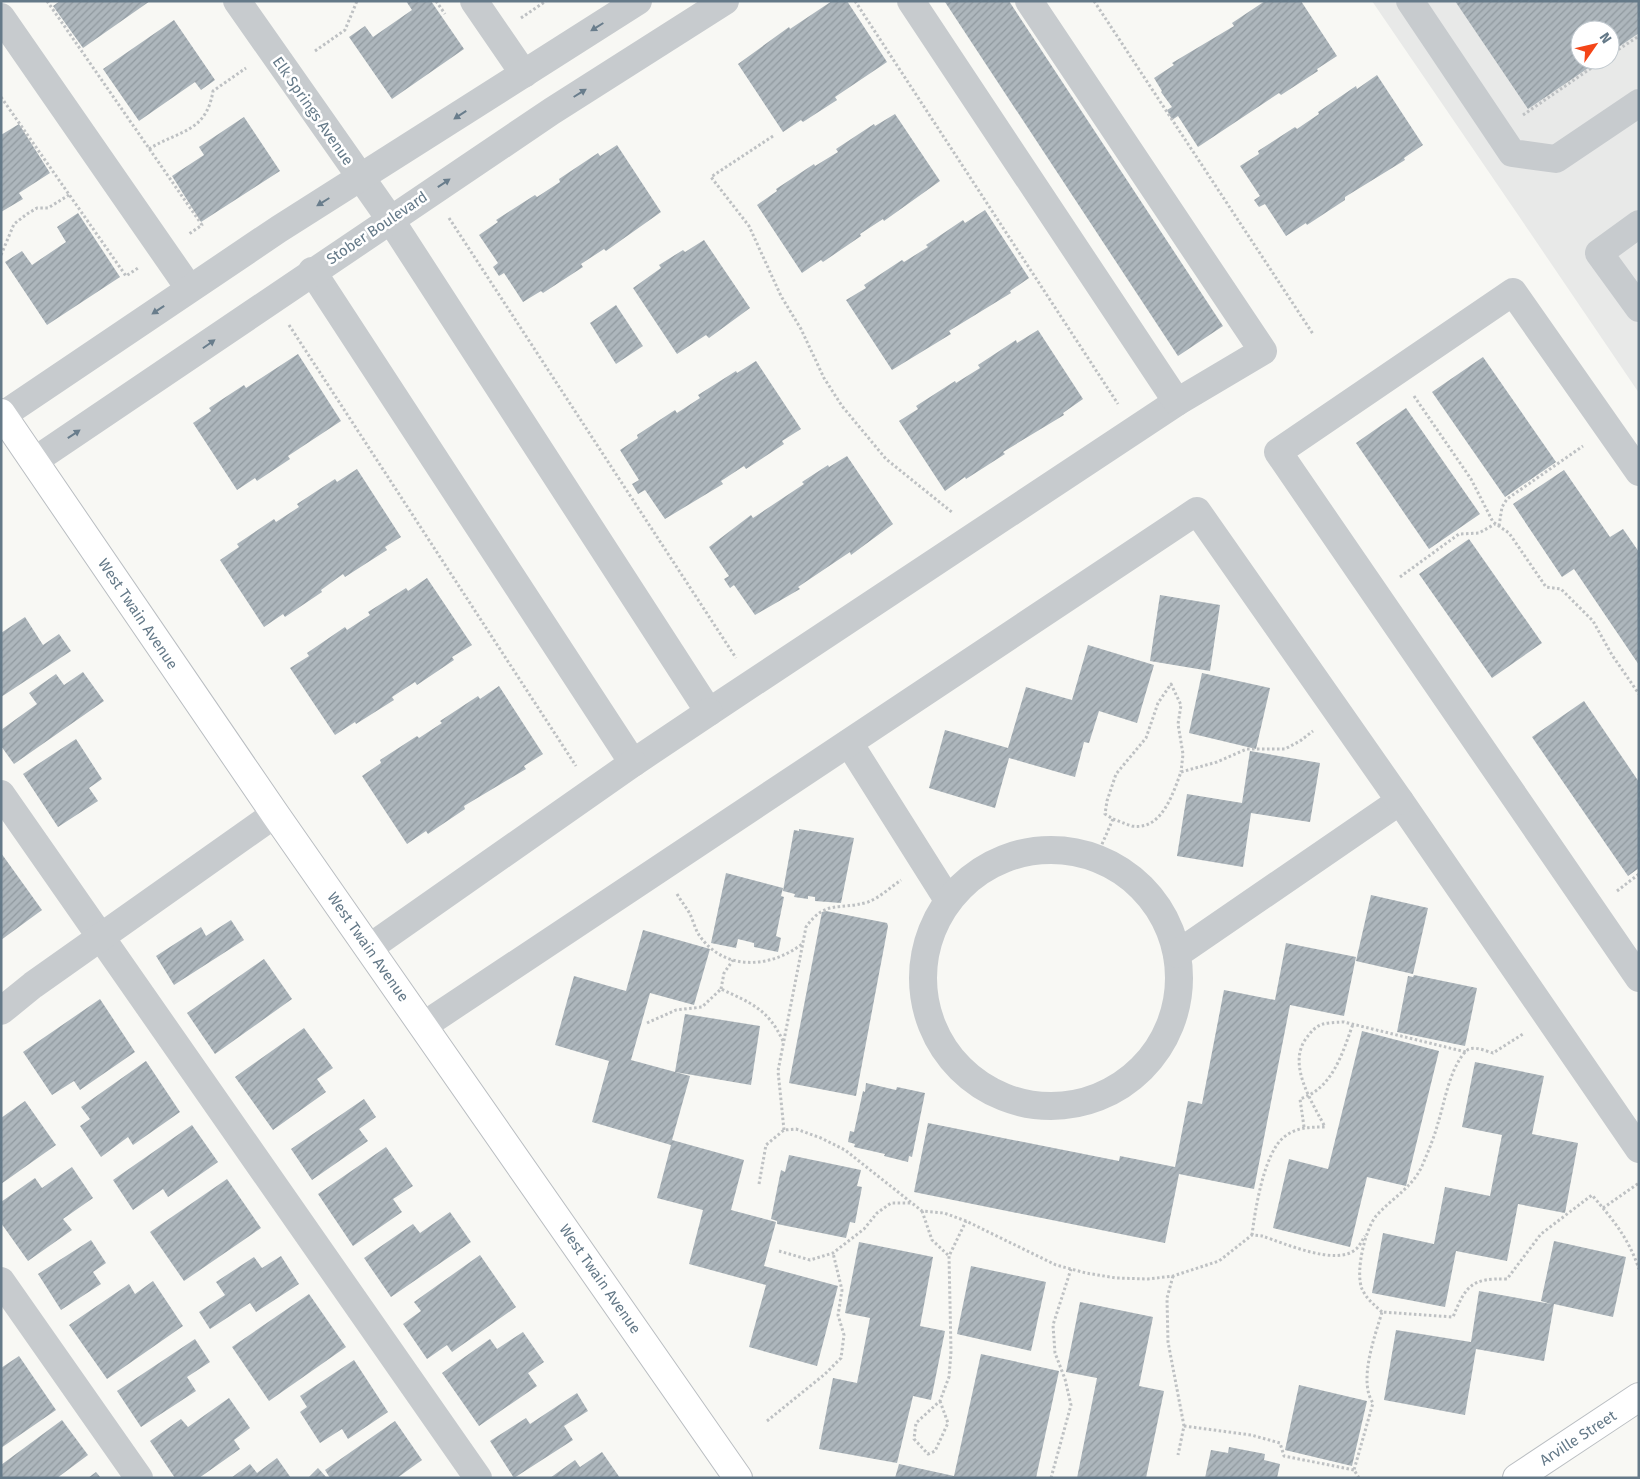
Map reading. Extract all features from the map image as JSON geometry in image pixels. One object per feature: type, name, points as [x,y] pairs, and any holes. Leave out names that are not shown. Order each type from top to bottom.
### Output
[{"type":"main road","name":"West Twain Avenue","points":[[2,414],[275,814],[738,1478]]},
{"type":"main road","name":"Arville Street","points":[[1517,1478],[1639,1397]]},
{"type":"street","name":"Elk Springs Avenue","points":[[237,1],[360,179],[390,219],[709,712]]},
{"type":"street","points":[[474,1],[524,74]]},
{"type":"street","points":[[2,414],[190,288],[638,1]]},
{"type":"street","name":"Stober Boulevard","points":[[34,461],[205,347],[312,271],[552,111],[724,1]]},
{"type":"street","points":[[911,1],[1177,402]]},
{"type":"street","points":[[369,948],[709,712],[1177,402],[1264,351],[1029,1]]},
{"type":"street","points":[[1410,1],[1512,153],[1556,159],[1639,102]]},
{"type":"street","points":[[1,16],[190,288]]},
{"type":"street","points":[[1639,224],[1598,253],[1639,308]]},
{"type":"street","points":[[312,271],[633,764]]},
{"type":"street","points":[[1639,472],[1513,292],[1278,452],[1639,978]]},
{"type":"street","points":[[423,1026],[1198,510],[1639,1148]]},
{"type":"street","points":[[849,743],[948,900]]},
{"type":"street","points":[[1,794],[478,1478]]},
{"type":"street","points":[[1177,954],[1400,801]]},
{"type":"street","points":[[1,1011],[33,985],[275,814]]},
{"type":"street","points":[[1056,849],[1080,853],[1096,858],[1125,873],[1144,890],[1158,909],[1170,930],[1177,954],[1179,978],[1176,1002],[1172,1018],[1158,1047],[1144,1067],[1125,1082],[1104,1094],[1080,1103],[1054,1106],[1028,1104],[1002,1096],[979,1084],[959,1067],[943,1046],[931,1023],[924,998],[923,971],[927,946],[936,921],[948,900],[965,882],[985,867],[1007,857],[1031,851],[1056,849]]},
{"type":"street","points":[[1,1280],[139,1478]]},
{"type":"path","points":[[1,98],[126,276],[202,225],[47,1]]},
{"type":"path","points":[[315,51],[345,30],[357,1]]},
{"type":"path","points":[[854,1],[1119,406]]},
{"type":"path","points":[[1094,1],[1313,334]]},
{"type":"path","points":[[1620,48],[1639,36]]},
{"type":"path","points":[[149,149],[162,140],[187,131],[201,121],[211,107],[213,91],[246,68]]},
{"type":"path","points":[[1516,120],[1588,70]]},
{"type":"path","points":[[773,136],[711,176],[749,226],[781,296],[801,330],[824,378],[842,406],[867,439],[886,459],[956,516]]},
{"type":"path","points":[[1,256],[14,224],[38,208],[48,208],[69,195]]},
{"type":"path","points":[[449,218],[737,659]]},
{"type":"path","points":[[288,324],[580,773]]},
{"type":"path","points":[[1397,371],[1471,479],[1486,512],[1497,525],[1509,533],[1546,587],[1561,589],[1593,621],[1612,655],[1639,694]]},
{"type":"path","points":[[1497,525],[1502,506],[1507,499],[1608,429]]},
{"type":"path","points":[[1377,596],[1428,554],[1459,534],[1479,533],[1497,525]]},
{"type":"path","points":[[1171,684],[1181,705],[1178,724],[1183,754],[1180,772],[1172,796],[1162,814],[1148,824],[1133,826],[1105,814],[1107,801],[1116,774],[1146,738],[1158,703],[1171,684]]},
{"type":"path","points":[[1180,772],[1217,762],[1247,749],[1284,749],[1300,742],[1337,712]]},
{"type":"path","points":[[1096,858],[1113,819]]},
{"type":"path","points":[[784,1130],[778,1071],[806,927],[816,913],[827,908],[839,908],[871,901],[925,863]]},
{"type":"path","points":[[659,869],[690,914],[699,935],[715,952],[733,960],[752,963],[769,961],[789,954],[803,944]]},
{"type":"path","points":[[647,1023],[676,1010],[702,1008],[721,989],[724,973],[733,960]]},
{"type":"path","points":[[721,989],[757,1006],[775,1024],[783,1042]]},
{"type":"path","points":[[1252,1236],[1254,1212],[1270,1156],[1283,1137],[1304,1127],[1325,1127],[1309,1096],[1298,1061],[1300,1048],[1313,1028],[1326,1023],[1353,1024],[1466,1052],[1475,1048],[1493,1053],[1548,1017]]},
{"type":"path","points":[[1304,1127],[1300,1099],[1309,1096],[1334,1073],[1353,1024]]},
{"type":"path","points":[[922,1212],[944,1214],[966,1221],[1056,1265],[1116,1278],[1148,1279],[1173,1276],[1219,1261],[1252,1236],[1262,1236],[1330,1257],[1348,1254],[1356,1249],[1376,1216],[1410,1186],[1421,1168],[1438,1123],[1448,1086],[1466,1052]]},
{"type":"path","points":[[759,1184],[766,1144],[784,1130],[796,1129],[845,1150],[922,1212],[932,1240],[949,1256]]},
{"type":"path","points":[[1603,1208],[1639,1183]]},
{"type":"path","points":[[1365,1236],[1361,1287],[1366,1297],[1382,1312],[1453,1316],[1465,1290],[1474,1282],[1489,1279],[1507,1279],[1541,1234],[1592,1195],[1619,1226],[1633,1252],[1639,1269]]},
{"type":"path","points":[[779,1251],[810,1260],[833,1253],[864,1229],[877,1213],[891,1203],[911,1203]]},
{"type":"path","points":[[940,1401],[948,1423],[935,1451],[928,1454],[914,1439],[916,1423],[940,1401],[948,1377],[950,1352],[949,1256],[966,1221]]},
{"type":"path","points":[[767,1421],[825,1374],[841,1358],[844,1335],[838,1315],[842,1290],[833,1253]]},
{"type":"path","points":[[1051,1478],[1064,1438],[1071,1405],[1065,1379],[1055,1353],[1053,1325],[1071,1269]]},
{"type":"path","points":[[1173,1276],[1167,1298],[1168,1342],[1184,1426],[1178,1454]]},
{"type":"path","points":[[1354,1470],[1373,1403],[1367,1394],[1369,1357],[1382,1312]]},
{"type":"path","points":[[1184,1426],[1251,1435],[1280,1443],[1284,1456],[1354,1470],[1359,1478]]},
{"type":"shaded area","points":[[1372,1],[1639,1],[1639,393]]},
{"type":"building","points":[[60,1],[150,1],[83,48],[53,6]]},
{"type":"building","points":[[406,1],[431,1],[464,49],[392,99],[349,37],[365,26],[373,37],[412,10]]},
{"type":"building","points":[[832,1],[847,1],[887,62],[835,97],[837,100],[803,122],[801,120],[783,132],[738,64],[789,27],[790,29]]},
{"type":"building","points":[[1009,1],[1223,326],[1178,356],[945,2]]},
{"type":"building","points":[[1265,1],[1301,1],[1337,56],[1317,69],[1318,71],[1281,95],[1279,93],[1198,147],[1178,116],[1172,120],[1167,110],[1172,107],[1154,78],[1174,65],[1172,63],[1234,26],[1232,23]]},
{"type":"building","points":[[1455,1],[1639,1],[1639,33],[1620,46],[1620,20],[1570,20],[1570,70],[1585,70],[1528,109]]},
{"type":"building","points":[[174,20],[215,80],[201,90],[195,82],[139,121],[103,69]]},
{"type":"building","points":[[1377,75],[1423,145],[1404,158],[1405,160],[1345,197],[1345,200],[1307,225],[1306,223],[1286,236],[1265,204],[1259,207],[1254,200],[1260,196],[1240,166],[1259,154],[1258,151],[1295,127],[1297,129],[1356,86],[1357,89]]},
{"type":"building","points":[[895,114],[940,181],[884,221],[883,219],[860,234],[861,236],[823,262],[821,260],[802,273],[757,205],[777,191],[776,189],[814,164],[815,166],[838,152],[836,149],[874,124],[875,126]]},
{"type":"building","points":[[244,117],[280,171],[201,222],[172,176],[204,155],[199,147]]},
{"type":"building","points":[[19,124],[50,173],[19,193],[23,199],[1,212],[1,135]]},
{"type":"building","points":[[617,145],[661,212],[606,251],[604,249],[581,264],[583,267],[543,293],[541,291],[523,302],[504,273],[499,276],[493,267],[498,263],[479,235],[498,222],[496,220],[535,195],[537,197],[560,182],[559,179],[598,153],[600,156]]},
{"type":"building","points":[[985,210],[1029,278],[1010,291],[1011,293],[949,331],[951,334],[892,370],[846,300],[866,288],[864,285],[902,260],[904,262],[928,247],[926,245],[963,220],[965,223]]},
{"type":"building","points":[[78,213],[120,277],[47,325],[5,262],[22,251],[32,265],[66,242],[57,227]]},
{"type":"building","points":[[704,240],[750,308],[709,338],[706,335],[677,354],[633,288],[661,268],[659,265]]},
{"type":"building","points":[[616,305],[643,346],[616,364],[590,323]]},
{"type":"building","points":[[1038,330],[1083,399],[1063,413],[1064,415],[1003,452],[1005,454],[945,491],[899,421],[918,409],[916,406],[955,381],[956,383],[980,368],[978,365],[1016,340],[1017,343]]},
{"type":"building","points":[[298,354],[341,421],[288,456],[290,459],[257,481],[255,478],[237,490],[193,423],[211,411],[209,408],[244,385],[246,388]]},
{"type":"building","points":[[1483,357],[1556,462],[1505,497],[1432,392]]},
{"type":"building","points":[[756,361],[801,429],[782,441],[784,444],[746,469],[744,466],[721,481],[723,484],[665,519],[645,490],[638,494],[632,484],[639,480],[620,450],[638,438],[637,435],[675,410],[677,413],[700,398],[698,395]]},
{"type":"building","points":[[1406,408],[1480,514],[1429,549],[1356,443]]},
{"type":"building","points":[[847,456],[893,524],[851,555],[850,552],[798,587],[800,589],[755,615],[734,585],[730,588],[724,579],[729,576],[709,547],[751,515],[753,518],[804,484],[802,482],[828,465],[829,467]]},
{"type":"building","points":[[357,469],[401,537],[385,547],[387,550],[345,577],[343,574],[321,590],[322,592],[285,617],[283,614],[264,627],[220,560],[239,547],[237,544],[274,519],[276,522],[299,507],[297,504],[335,479],[337,482]]},
{"type":"building","points":[[1564,470],[1610,537],[1623,529],[1639,552],[1639,665],[1574,569],[1562,577],[1513,504]]},
{"type":"building","points":[[1469,539],[1542,643],[1492,678],[1419,574]]},
{"type":"building","points":[[427,578],[472,645],[452,657],[454,660],[417,685],[415,682],[392,697],[394,700],[335,735],[290,668],[309,656],[307,653],[345,627],[347,630],[370,615],[368,612],[406,588],[408,591]]},
{"type":"building","points":[[1160,595],[1220,605],[1210,671],[1150,661]]},
{"type":"building","points":[[25,617],[43,645],[59,634],[71,651],[1,697],[1,633]]},
{"type":"building","points":[[1088,645],[1154,665],[1137,723],[1099,711],[1089,743],[1084,742],[1075,777],[1009,758],[995,808],[929,788],[945,730],[1008,748],[1026,687],[1072,700]]},
{"type":"building","points":[[83,672],[104,701],[14,764],[1,746],[1,730],[37,704],[29,693],[56,674],[64,685]]},
{"type":"building","points":[[1202,673],[1270,688],[1256,749],[1189,733]]},
{"type":"building","points":[[499,686],[543,754],[524,766],[526,769],[464,806],[465,809],[428,834],[426,831],[407,844],[362,776],[381,763],[380,760],[417,736],[419,738],[442,723],[440,721],[478,696],[480,699]]},
{"type":"building","points":[[1584,701],[1639,782],[1639,868],[1628,876],[1532,737]]},
{"type":"building","points":[[76,739],[102,779],[89,788],[98,801],[58,827],[23,774]]},
{"type":"building","points":[[1250,751],[1320,763],[1310,822],[1251,813],[1243,867],[1177,856],[1187,794],[1242,803]]},
{"type":"building","points":[[799,829],[854,838],[841,903],[815,901],[815,897],[808,896],[808,899],[794,897],[795,894],[783,891],[794,830],[799,831]]},
{"type":"building","points":[[1,853],[42,910],[1,940]]},
{"type":"building","points":[[726,873],[783,888],[781,896],[784,897],[776,936],[781,938],[778,952],[754,947],[754,943],[738,939],[736,948],[711,943]]},
{"type":"building","points":[[1371,895],[1428,908],[1413,974],[1356,961]]},
{"type":"building","points":[[826,911],[887,923],[888,926],[856,1096],[789,1083],[822,912]]},
{"type":"building","points":[[231,920],[244,940],[174,985],[156,956],[201,927],[206,936]]},
{"type":"building","points":[[643,930],[710,949],[694,1005],[650,993],[631,1060],[690,1076],[672,1140],[744,1160],[731,1210],[776,1222],[764,1266],[838,1286],[817,1366],[749,1347],[766,1285],[689,1264],[703,1210],[657,1198],[671,1145],[592,1122],[609,1061],[555,1045],[574,976],[626,991]]},
{"type":"building","points":[[1286,943],[1356,957],[1344,1016],[1290,1005],[1254,1189],[1179,1174],[1165,1243],[914,1192],[928,1123],[1119,1161],[1120,1156],[1175,1167],[1188,1101],[1202,1104],[1224,990],[1275,1000]]},
{"type":"building","points":[[264,959],[292,999],[215,1054],[187,1013]]},
{"type":"building","points":[[1414,975],[1477,988],[1465,1046],[1397,1032],[1408,976],[1413,977]]},
{"type":"building","points":[[100,999],[135,1052],[80,1090],[74,1081],[52,1095],[23,1052]]},
{"type":"building","points":[[685,1014],[760,1026],[751,1085],[675,1072]]},
{"type":"building","points":[[304,1028],[333,1068],[317,1079],[326,1092],[273,1130],[235,1077]]},
{"type":"building","points":[[1362,1031],[1439,1051],[1406,1186],[1367,1177],[1350,1247],[1273,1228],[1289,1159],[1328,1169]]},
{"type":"building","points":[[146,1061],[180,1112],[133,1145],[128,1137],[101,1157],[80,1126],[90,1119],[81,1107]]},
{"type":"building","points":[[1475,1062],[1544,1076],[1532,1134],[1578,1143],[1565,1213],[1518,1204],[1507,1261],[1456,1251],[1445,1307],[1372,1293],[1383,1233],[1434,1244],[1445,1187],[1490,1196],[1502,1135],[1462,1127]]},
{"type":"building","points":[[866,1083],[896,1090],[897,1087],[925,1093],[912,1157],[909,1156],[908,1162],[884,1156],[885,1154],[854,1147],[855,1144],[848,1142],[850,1131],[854,1132]]},
{"type":"building","points":[[364,1099],[376,1117],[359,1129],[368,1141],[312,1180],[291,1149]]},
{"type":"building","points":[[25,1101],[56,1145],[1,1184],[1,1118]]},
{"type":"building","points":[[192,1125],[218,1162],[168,1197],[163,1189],[133,1210],[113,1180]]},
{"type":"building","points":[[386,1147],[413,1186],[393,1199],[402,1212],[353,1246],[318,1194]]},
{"type":"building","points":[[789,1155],[861,1170],[857,1186],[862,1187],[855,1223],[850,1222],[846,1238],[777,1224],[777,1221],[771,1219],[781,1170],[785,1172]]},
{"type":"building","points":[[72,1167],[93,1198],[63,1219],[72,1230],[28,1261],[1,1223],[1,1202],[35,1178],[42,1188]]},
{"type":"building","points":[[227,1179],[261,1228],[184,1281],[150,1232]]},
{"type":"building","points":[[450,1212],[471,1242],[391,1297],[364,1258],[413,1224],[420,1233]]},
{"type":"building","points":[[91,1240],[106,1263],[93,1272],[101,1284],[61,1310],[38,1274]]},
{"type":"building","points":[[1554,1241],[1626,1257],[1613,1317],[1554,1304],[1544,1361],[1476,1349],[1465,1415],[1384,1400],[1396,1330],[1471,1342],[1479,1291],[1551,1304],[1541,1301]]},
{"type":"building","points":[[859,1242],[933,1257],[920,1326],[945,1331],[931,1400],[913,1396],[897,1463],[819,1449],[833,1378],[857,1383],[870,1318],[845,1313]]},
{"type":"building","points":[[480,1255],[516,1307],[452,1352],[447,1345],[427,1359],[403,1324],[421,1311],[414,1302]]},
{"type":"building","points":[[281,1256],[299,1284],[256,1312],[250,1303],[210,1329],[199,1312],[225,1295],[216,1282],[254,1257],[262,1268]]},
{"type":"building","points":[[971,1266],[1046,1282],[1031,1351],[957,1334]]},
{"type":"building","points":[[153,1281],[183,1326],[107,1379],[69,1325],[129,1284],[135,1294]]},
{"type":"building","points":[[309,1294],[346,1347],[269,1401],[232,1347]]},
{"type":"building","points":[[1080,1302],[1153,1317],[1139,1386],[1164,1391],[1146,1478],[1077,1478],[1097,1378],[1066,1372]]},
{"type":"building","points":[[523,1332],[544,1362],[528,1373],[537,1386],[479,1426],[442,1373],[490,1339],[497,1349]]},
{"type":"building","points":[[195,1339],[210,1362],[187,1377],[196,1391],[141,1427],[117,1391]]},
{"type":"building","points":[[981,1354],[1059,1371],[1036,1478],[895,1478],[899,1464],[954,1476]]},
{"type":"building","points":[[19,1356],[56,1410],[1,1448],[1,1368]]},
{"type":"building","points":[[354,1360],[388,1412],[348,1439],[342,1429],[320,1443],[300,1412],[307,1407],[300,1396]]},
{"type":"building","points":[[1299,1385],[1367,1401],[1352,1466],[1285,1450]]},
{"type":"building","points":[[577,1393],[588,1411],[564,1426],[573,1440],[514,1478],[490,1441],[526,1418],[530,1424]]},
{"type":"building","points":[[229,1398],[250,1428],[234,1440],[240,1449],[199,1478],[175,1478],[150,1441],[181,1419],[188,1427]]},
{"type":"building","points":[[62,1420],[88,1455],[57,1478],[1,1478],[1,1465]]},
{"type":"building","points":[[395,1421],[422,1460],[397,1478],[330,1478],[325,1470]]},
{"type":"building","points":[[1229,1447],[1265,1454],[1264,1460],[1280,1464],[1277,1478],[1205,1478],[1211,1450],[1228,1453]]},
{"type":"building","points":[[602,1452],[620,1478],[550,1478],[575,1460],[580,1467]]},
{"type":"building","points":[[277,1458],[291,1478],[231,1478],[250,1464],[257,1473]]},
{"type":"building","points":[[318,1468],[327,1478],[308,1478]]},
{"type":"building","points":[[96,1472],[101,1478],[88,1478]]}]
